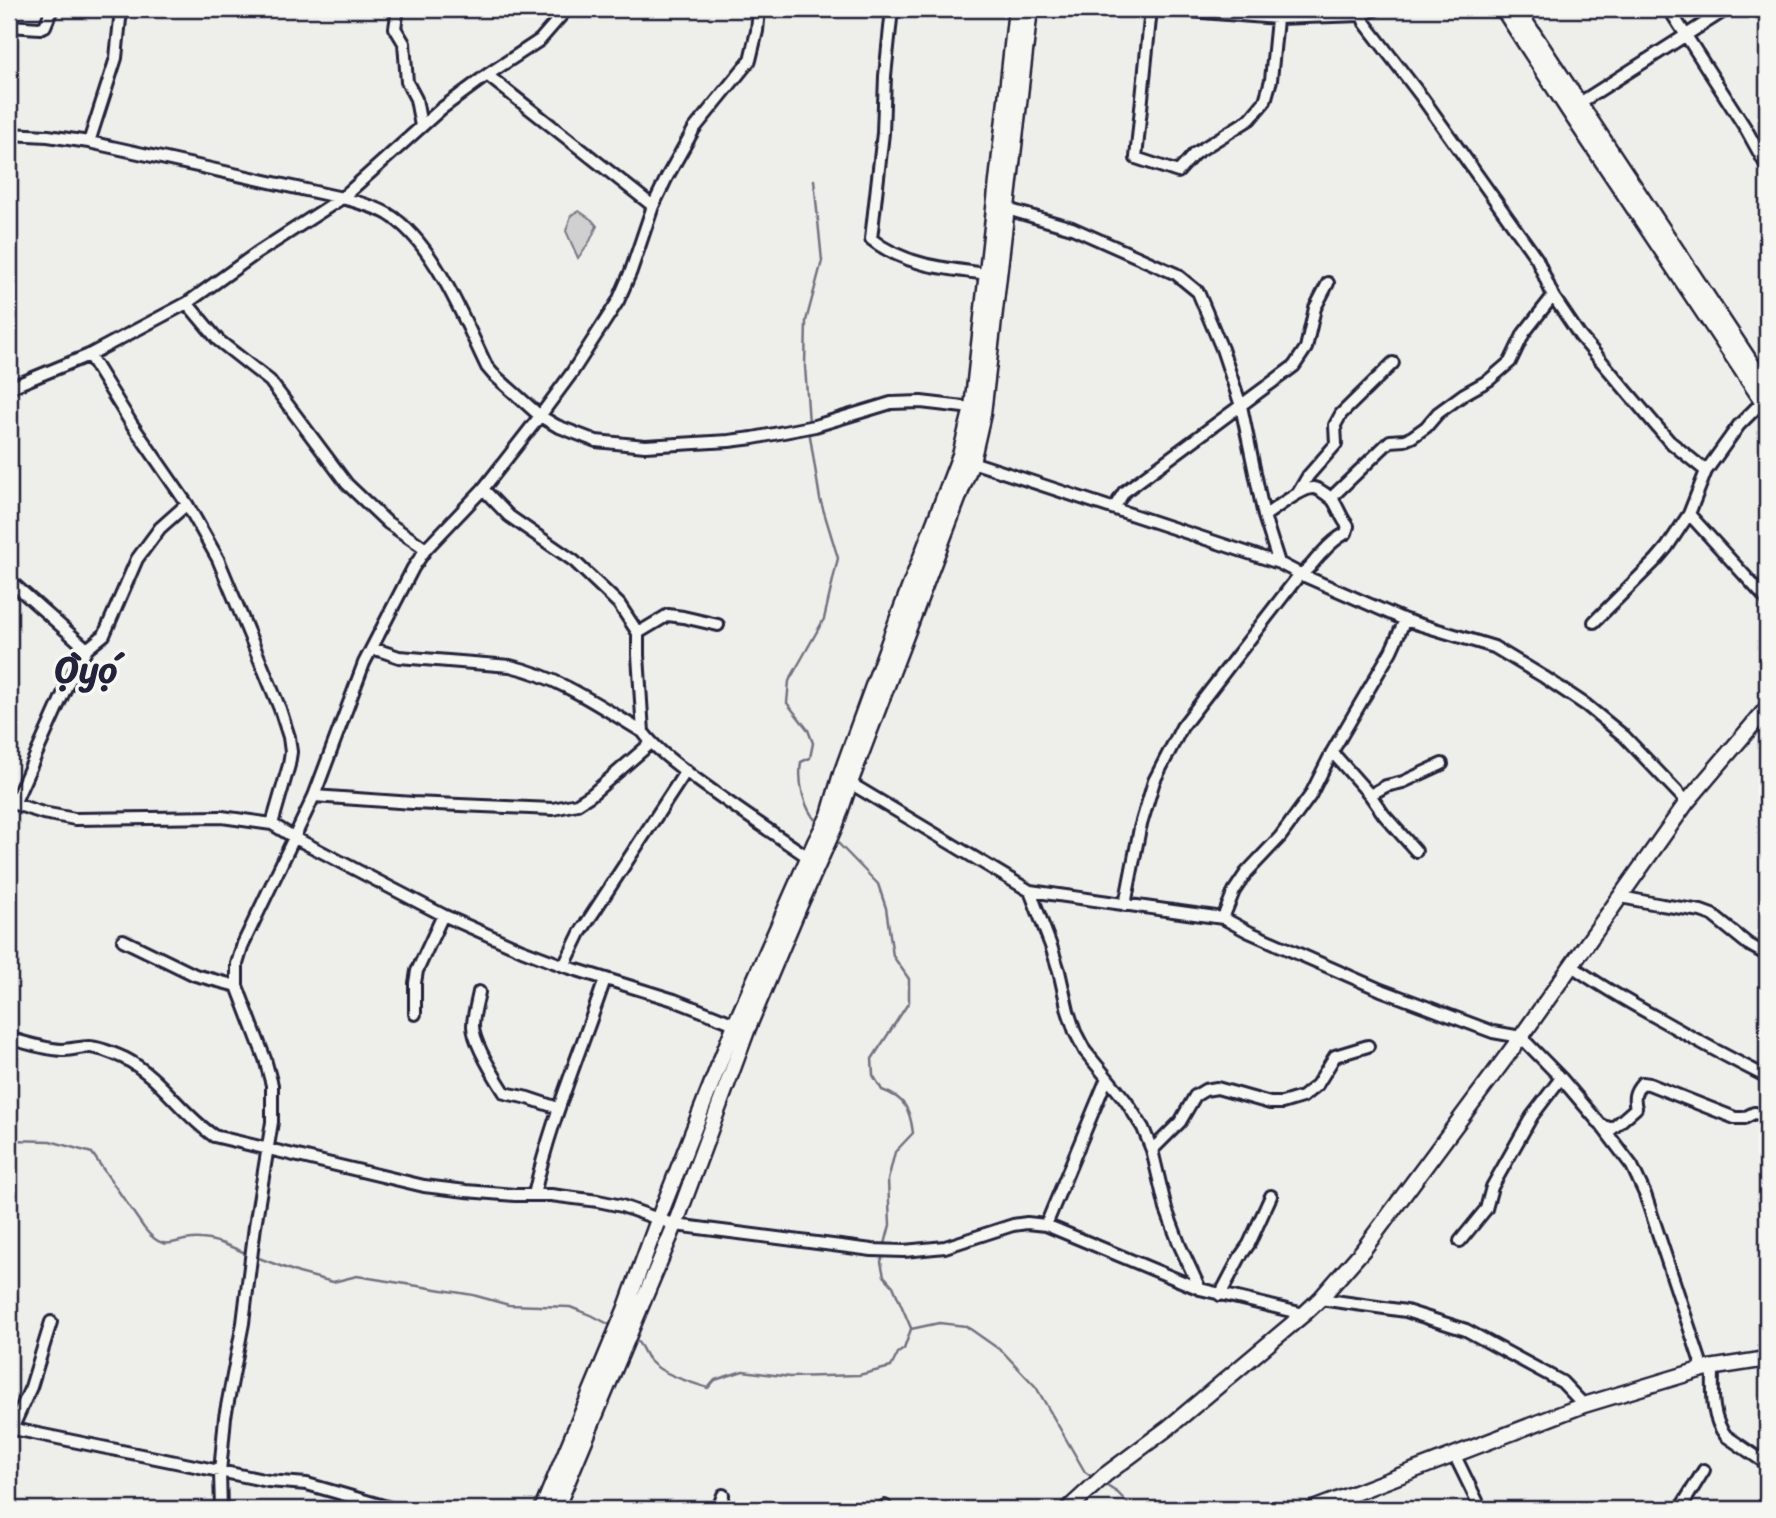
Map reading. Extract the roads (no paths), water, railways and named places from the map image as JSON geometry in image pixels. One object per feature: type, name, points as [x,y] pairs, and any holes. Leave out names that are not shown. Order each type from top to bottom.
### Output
[{"type":"main road","points":[[833,819],[841,774],[972,462],[983,414],[1007,209],[1016,9]]},
{"type":"main road","points":[[556,1509],[631,1311],[658,1220],[736,1024],[850,783],[960,455],[972,408],[988,274],[1030,9]]},
{"type":"main road","points":[[1503,9],[1569,111],[1766,399]]},
{"type":"main road","points":[[1517,9],[1766,399]]},
{"type":"main road","points":[[1068,1509],[1105,1475],[1168,1428],[1304,1314],[1363,1250],[1521,1037],[1687,802],[1767,708]]},
{"type":"main road","points":[[631,1311],[675,1225],[794,905],[808,857],[820,845]]},
{"type":"main road","points":[[1313,1509],[1584,1405],[1708,1368],[1767,1359]]},
{"type":"main road","points":[[542,1509],[611,1361]]},
{"type":"street","points":[[9,26],[40,28],[45,26],[52,9]]},
{"type":"street","points":[[89,142],[116,58],[120,19],[124,9]]},
{"type":"street","points":[[398,9],[395,28],[404,43],[407,82],[416,99],[421,126]]},
{"type":"street","points":[[9,388],[89,355],[187,303],[257,253],[342,198],[442,109],[486,75],[540,40],[567,9]]},
{"type":"street","points":[[221,1509],[220,1472],[225,1417],[243,1323],[272,1122],[272,1085],[237,986],[237,964],[243,944],[314,796],[364,663],[413,568],[426,549],[483,489],[540,416],[618,301],[653,206],[667,177],[694,129],[750,60],[759,9]]},
{"type":"street","points":[[892,9],[872,239],[911,261],[988,274]]},
{"type":"street","points":[[1151,9],[1136,158],[1178,172],[1194,154],[1250,119],[1265,101],[1271,80],[1278,13]]},
{"type":"street","points":[[1165,9],[1278,13],[1361,12],[1376,9]]},
{"type":"street","points":[[1669,9],[1746,129],[1767,167]]},
{"type":"street","points":[[1578,104],[1727,9]]},
{"type":"street","points":[[1361,12],[1537,259],[1553,296],[1580,336],[1669,441],[1706,471]]},
{"type":"street","points":[[486,75],[653,206]]},
{"type":"street","points":[[9,134],[89,142],[342,198],[386,213],[400,223],[429,256],[445,281],[487,367],[540,416],[557,426],[596,441],[645,446],[729,441],[815,426],[891,403],[921,402],[972,408]]},
{"type":"street","points":[[1007,209],[1072,228],[1176,274],[1198,292],[1222,349],[1241,406],[1264,516],[1279,563]]},
{"type":"street","points":[[1114,508],[1124,492],[1294,366],[1306,348],[1315,308],[1328,283]]},
{"type":"street","points":[[1333,500],[1334,495],[1390,441],[1405,440],[1426,427],[1438,412],[1489,380],[1510,362],[1524,332],[1553,296]]},
{"type":"street","points":[[187,303],[218,340],[270,381],[347,484],[388,523],[426,549]]},
{"type":"street","points":[[89,355],[131,423],[187,504],[218,559],[279,709],[289,737],[290,752],[289,765],[272,824]]},
{"type":"street","points":[[1298,493],[1308,476],[1336,444],[1335,425],[1341,414],[1393,363]]},
{"type":"street","points":[[1594,622],[1656,560],[1689,514],[1706,471],[1739,425],[1766,399]]},
{"type":"street","points":[[972,462],[1279,563],[1405,620],[1494,647],[1586,705],[1624,736],[1687,802]]},
{"type":"street","points":[[1125,905],[1143,816],[1154,781],[1182,727],[1300,574],[1346,533],[1348,526],[1333,500],[1317,488],[1303,490],[1264,516]]},
{"type":"street","points":[[483,489],[509,516],[574,561],[619,604],[638,632],[643,732]]},
{"type":"street","points":[[187,504],[160,527],[137,559],[104,635],[87,649],[68,683],[11,803],[75,819],[213,817],[272,824],[443,915],[522,950],[564,967],[674,999],[736,1024]]},
{"type":"street","points":[[1689,514],[1767,600]]},
{"type":"street","points":[[9,580],[87,649]]},
{"type":"street","points":[[638,632],[668,615],[718,625]]},
{"type":"street","points":[[1223,918],[1234,891],[1246,873],[1280,837],[1311,796],[1332,752],[1391,651],[1405,620]]},
{"type":"street","points":[[372,648],[399,657],[510,666],[554,681],[643,732],[651,743],[686,771],[808,857]]},
{"type":"street","points":[[314,796],[413,803],[553,809],[566,807],[577,804],[591,794],[651,743]]},
{"type":"street","points":[[1332,752],[1416,851]]},
{"type":"street","points":[[1370,795],[1442,764]]},
{"type":"street","points":[[564,967],[580,933],[686,771]]},
{"type":"street","points":[[850,783],[1030,891],[1223,918],[1381,990],[1493,1032],[1521,1037],[1561,1078],[1632,1166],[1645,1194],[1708,1368],[1714,1406],[1722,1430],[1726,1436],[1767,1464]]},
{"type":"street","points":[[1030,891],[1059,971],[1075,1032],[1084,1051],[1126,1101],[1137,1119],[1152,1150],[1166,1209],[1200,1289]]},
{"type":"street","points":[[1621,897],[1701,911],[1719,919],[1748,944],[1767,955]]},
{"type":"street","points":[[415,1014],[417,971],[443,915]]},
{"type":"street","points":[[122,940],[195,975],[237,986]]},
{"type":"street","points":[[1572,966],[1621,998],[1767,1077]]},
{"type":"street","points":[[534,1195],[558,1108],[605,979]]},
{"type":"street","points":[[479,992],[473,1025],[474,1035],[498,1084],[505,1093],[558,1108]]},
{"type":"street","points":[[9,1038],[62,1050],[91,1047],[122,1057],[137,1066],[214,1136],[424,1186],[598,1201],[622,1206],[675,1225],[872,1251],[945,1247],[1013,1225],[1046,1225],[1200,1289],[1304,1314]]},
{"type":"street","points":[[1152,1150],[1180,1122],[1195,1096],[1205,1090],[1217,1088],[1269,1103],[1282,1103],[1302,1097],[1317,1085],[1335,1056],[1368,1046]]},
{"type":"street","points":[[1046,1225],[1107,1078]]},
{"type":"street","points":[[1460,1241],[1486,1209],[1492,1188],[1532,1116],[1561,1078]]},
{"type":"street","points":[[1601,1125],[1612,1129],[1636,1108],[1633,1098],[1643,1083],[1735,1118],[1744,1118],[1754,1113],[1767,1115]]},
{"type":"street","points":[[1220,1295],[1249,1244],[1271,1196]]},
{"type":"street","points":[[1320,1299],[1406,1311],[1466,1330],[1562,1382],[1584,1405]]},
{"type":"street","points":[[51,1322],[31,1387],[10,1428],[268,1481],[298,1482],[394,1509]]},
{"type":"street","points":[[1454,1454],[1482,1509]]},
{"type":"street","points":[[1680,1509],[1704,1470]]},
{"type":"street","points":[[9,1481],[9,1487]]},
{"type":"street","points":[[718,1509],[723,1495]]},
{"type":"waterway","points":[[809,423],[805,366],[806,321],[822,261],[814,180]]},
{"type":"waterway","points":[[809,430],[820,499],[838,558],[824,619],[789,681],[787,703],[808,730],[813,743],[810,758],[801,762],[800,778],[805,802],[818,823]]},
{"type":"waterway","points":[[835,840],[878,884],[886,908],[893,956],[909,979],[909,1002],[872,1059],[873,1075],[882,1090],[896,1097],[905,1106],[913,1133],[895,1152],[888,1180],[890,1225],[884,1248]]},
{"type":"waterway","points":[[9,1140],[50,1141],[92,1153],[144,1228],[159,1242],[207,1240],[250,1255]]},
{"type":"waterway","points":[[883,1254],[881,1262],[884,1276],[893,1286],[911,1328]]},
{"type":"waterway","points":[[256,1257],[333,1282],[357,1276],[473,1295],[509,1305],[570,1307],[612,1326]]},
{"type":"waterway","points":[[633,1338],[655,1366],[677,1378],[708,1388],[715,1380],[743,1371],[790,1377],[859,1375],[891,1367],[898,1353],[904,1349],[911,1329],[939,1323],[966,1326],[1003,1352],[1036,1387],[1085,1472],[1095,1479]]},
{"type":"waterway","points":[[1104,1484],[1118,1493],[1133,1509]]},
{"type":"district","name":"Ọ̀yọ́","points":[[86,669]]}]
